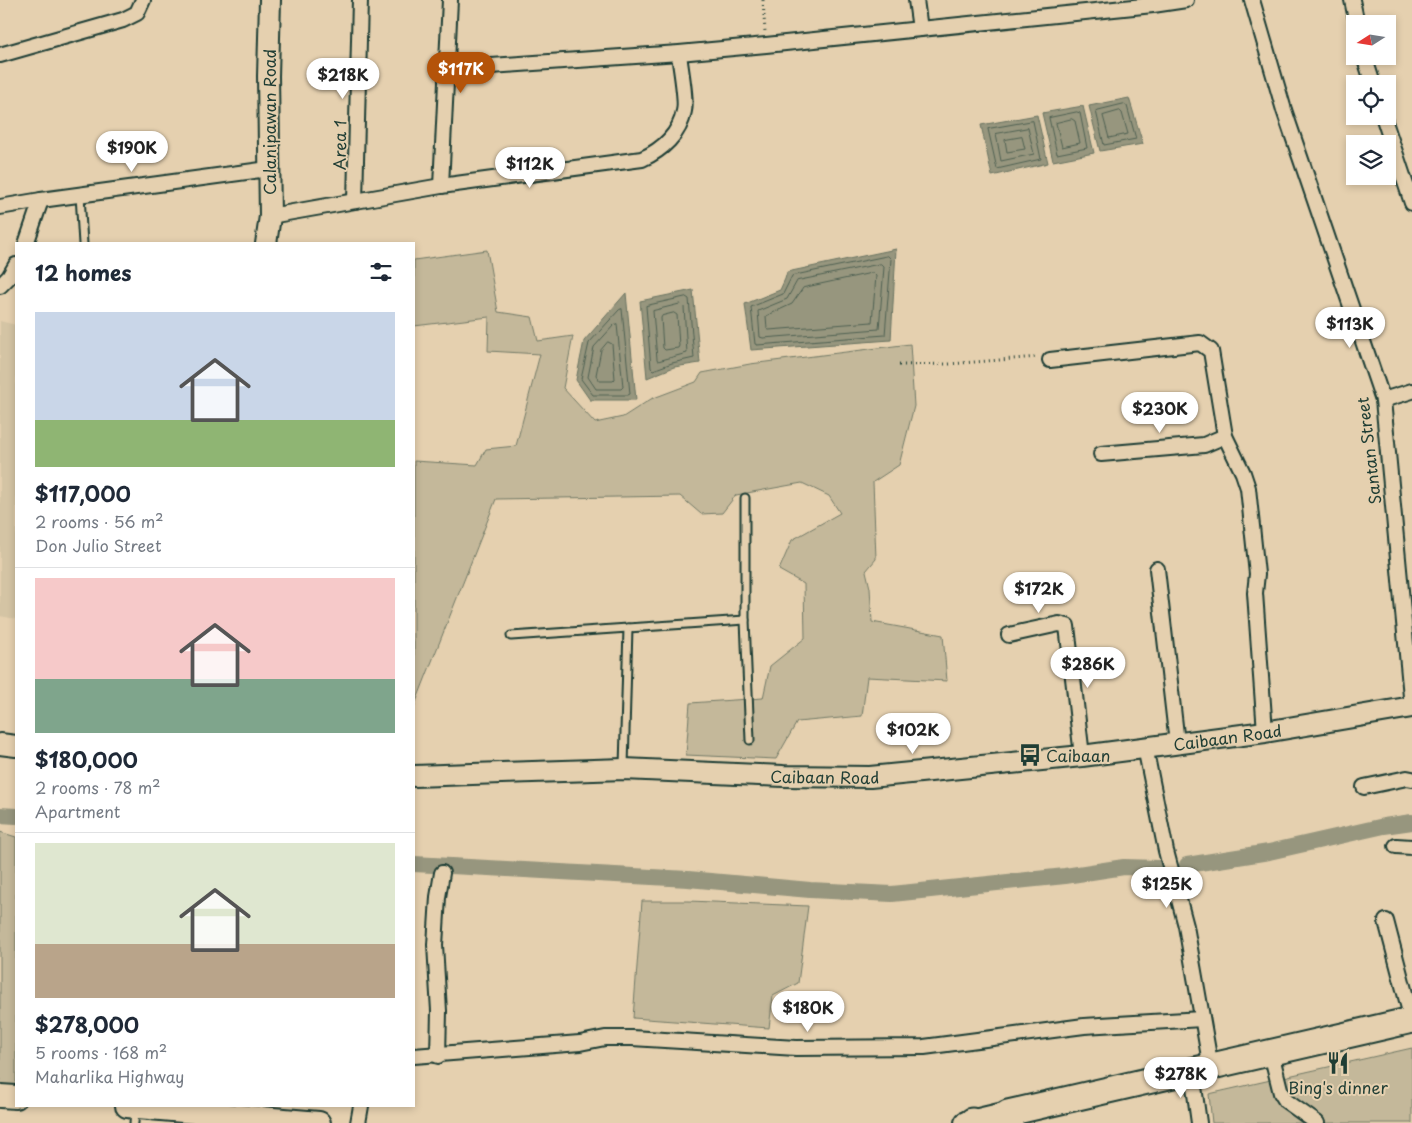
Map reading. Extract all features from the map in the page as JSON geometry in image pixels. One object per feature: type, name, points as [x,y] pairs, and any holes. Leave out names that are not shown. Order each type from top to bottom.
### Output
[{"type":"highway","points":[[1009,1118],[1048,1113],[1201,1070],[1412,1020]]},
{"type":"main road","points":[[0,1096],[15,1098]]},
{"type":"main road","points":[[136,1107],[265,1116],[319,1123]]},
{"type":"main road","points":[[971,1122],[1009,1118]]},
{"type":"street","points":[[0,55],[123,20],[137,13],[143,0]]},
{"type":"street","name":"Calanipawan Road","points":[[266,242],[270,216],[268,76],[270,0]]},
{"type":"street","name":"Area 1","points":[[355,201],[360,0]]},
{"type":"street","points":[[441,186],[450,0]]},
{"type":"street","points":[[916,0],[920,29]]},
{"type":"street","points":[[448,69],[766,45],[1186,0]]},
{"type":"street","name":"Santan Street","points":[[1252,0],[1284,110],[1382,400],[1412,707]]},
{"type":"street","points":[[1352,0],[1355,15]]},
{"type":"street","points":[[270,216],[441,186],[642,159],[655,153],[666,144],[679,127],[685,110],[679,53]]},
{"type":"street","points":[[1387,125],[1412,203]]},
{"type":"street","points":[[0,208],[41,200],[268,169]]},
{"type":"street","points":[[27,242],[41,200]]},
{"type":"street","points":[[0,286],[15,267]]},
{"type":"street","points":[[1050,360],[1200,343],[1212,351],[1225,436],[1248,488],[1258,574],[1255,593],[1265,732]]},
{"type":"street","points":[[1382,400],[1412,391]]},
{"type":"street","points":[[1101,454],[1204,445],[1225,436]]},
{"type":"street","points":[[1158,569],[1177,743]]},
{"type":"street","points":[[1009,635],[1059,624],[1067,626],[1082,756]]},
{"type":"street","name":"Caibaan Road","points":[[415,776],[624,769],[782,776],[870,777],[1082,756],[1265,732],[1412,707]]},
{"type":"street","points":[[0,744],[15,746]]},
{"type":"street","points":[[1145,747],[1166,851],[1186,926],[1202,1019],[1199,1123]]},
{"type":"street","points":[[1364,786],[1406,778],[1412,780]]},
{"type":"street","points":[[1396,846],[1412,847]]},
{"type":"street","points":[[438,1056],[439,1011],[435,945],[438,897],[442,873]]},
{"type":"street","points":[[1386,921],[1412,1020]]},
{"type":"street","points":[[415,1056],[438,1056],[580,1043],[605,1038],[796,1048],[924,1047],[1084,1026],[1202,1019]]},
{"type":"street","points":[[1271,1053],[1281,1093],[1286,1101],[1317,1123]]},
{"type":"street","points":[[358,1123],[361,1107]]},
{"type":"lane","points":[[80,195],[83,242]]},
{"type":"lane","points":[[745,498],[745,620],[750,740]]},
{"type":"lane","points":[[511,636],[745,620]]},
{"type":"lane","points":[[624,769],[628,628]]},
{"type":"lane","points":[[134,1123],[136,1107]]},
{"type":"path","points":[[762,0],[766,45]]},
{"type":"path","points":[[899,365],[949,364],[1034,356],[1050,360]]},
{"type":"shaded area","points":[[487,250],[498,312],[532,317],[538,341],[573,336],[563,388],[595,423],[623,417],[651,399],[696,382],[702,373],[750,364],[910,344],[914,406],[899,465],[873,482],[876,559],[866,571],[870,588],[872,622],[943,635],[947,681],[867,677],[862,716],[797,722],[776,759],[686,755],[690,703],[763,698],[770,666],[805,638],[804,584],[779,570],[792,540],[840,513],[829,496],[802,483],[736,495],[722,513],[701,514],[680,496],[496,499],[415,704],[415,461],[477,465],[486,449],[516,446],[540,354],[488,351],[489,317],[415,326],[415,260]]},
{"type":"shaded area","points":[[0,321],[15,325],[15,619],[0,616]]},
{"type":"shaded area","points":[[0,832],[15,837],[15,1086],[0,1084]]},
{"type":"shaded area","points":[[642,901],[808,906],[798,983],[773,996],[769,1028],[633,1018]]},
{"type":"shaded area","points":[[1412,1048],[1412,1123],[1212,1123],[1209,1094]]},
{"type":"water","points":[[1129,98],[1143,144],[1100,151],[1089,106]]},
{"type":"water","points":[[1083,106],[1094,153],[1053,161],[1042,113]]},
{"type":"water","points":[[1037,115],[1048,163],[992,176],[981,125]]},
{"type":"water","points":[[896,249],[891,340],[751,350],[745,304],[780,290],[787,272]]},
{"type":"water","points":[[693,290],[700,363],[674,367],[647,378],[640,301]]},
{"type":"water","points":[[626,293],[636,400],[590,400],[576,380],[584,341]]},
{"type":"waterway","points":[[0,815],[15,816]]},
{"type":"waterway","points":[[1187,865],[1269,852],[1384,826],[1412,822]]},
{"type":"waterway","points":[[415,864],[688,879],[810,890],[892,894],[1065,876],[1124,867],[1159,868]]},
{"type":"place","name":"Caibaan","points":[[1030,755]]},
{"type":"place","name":"Bing's dinner","points":[[1338,1063]]}]
